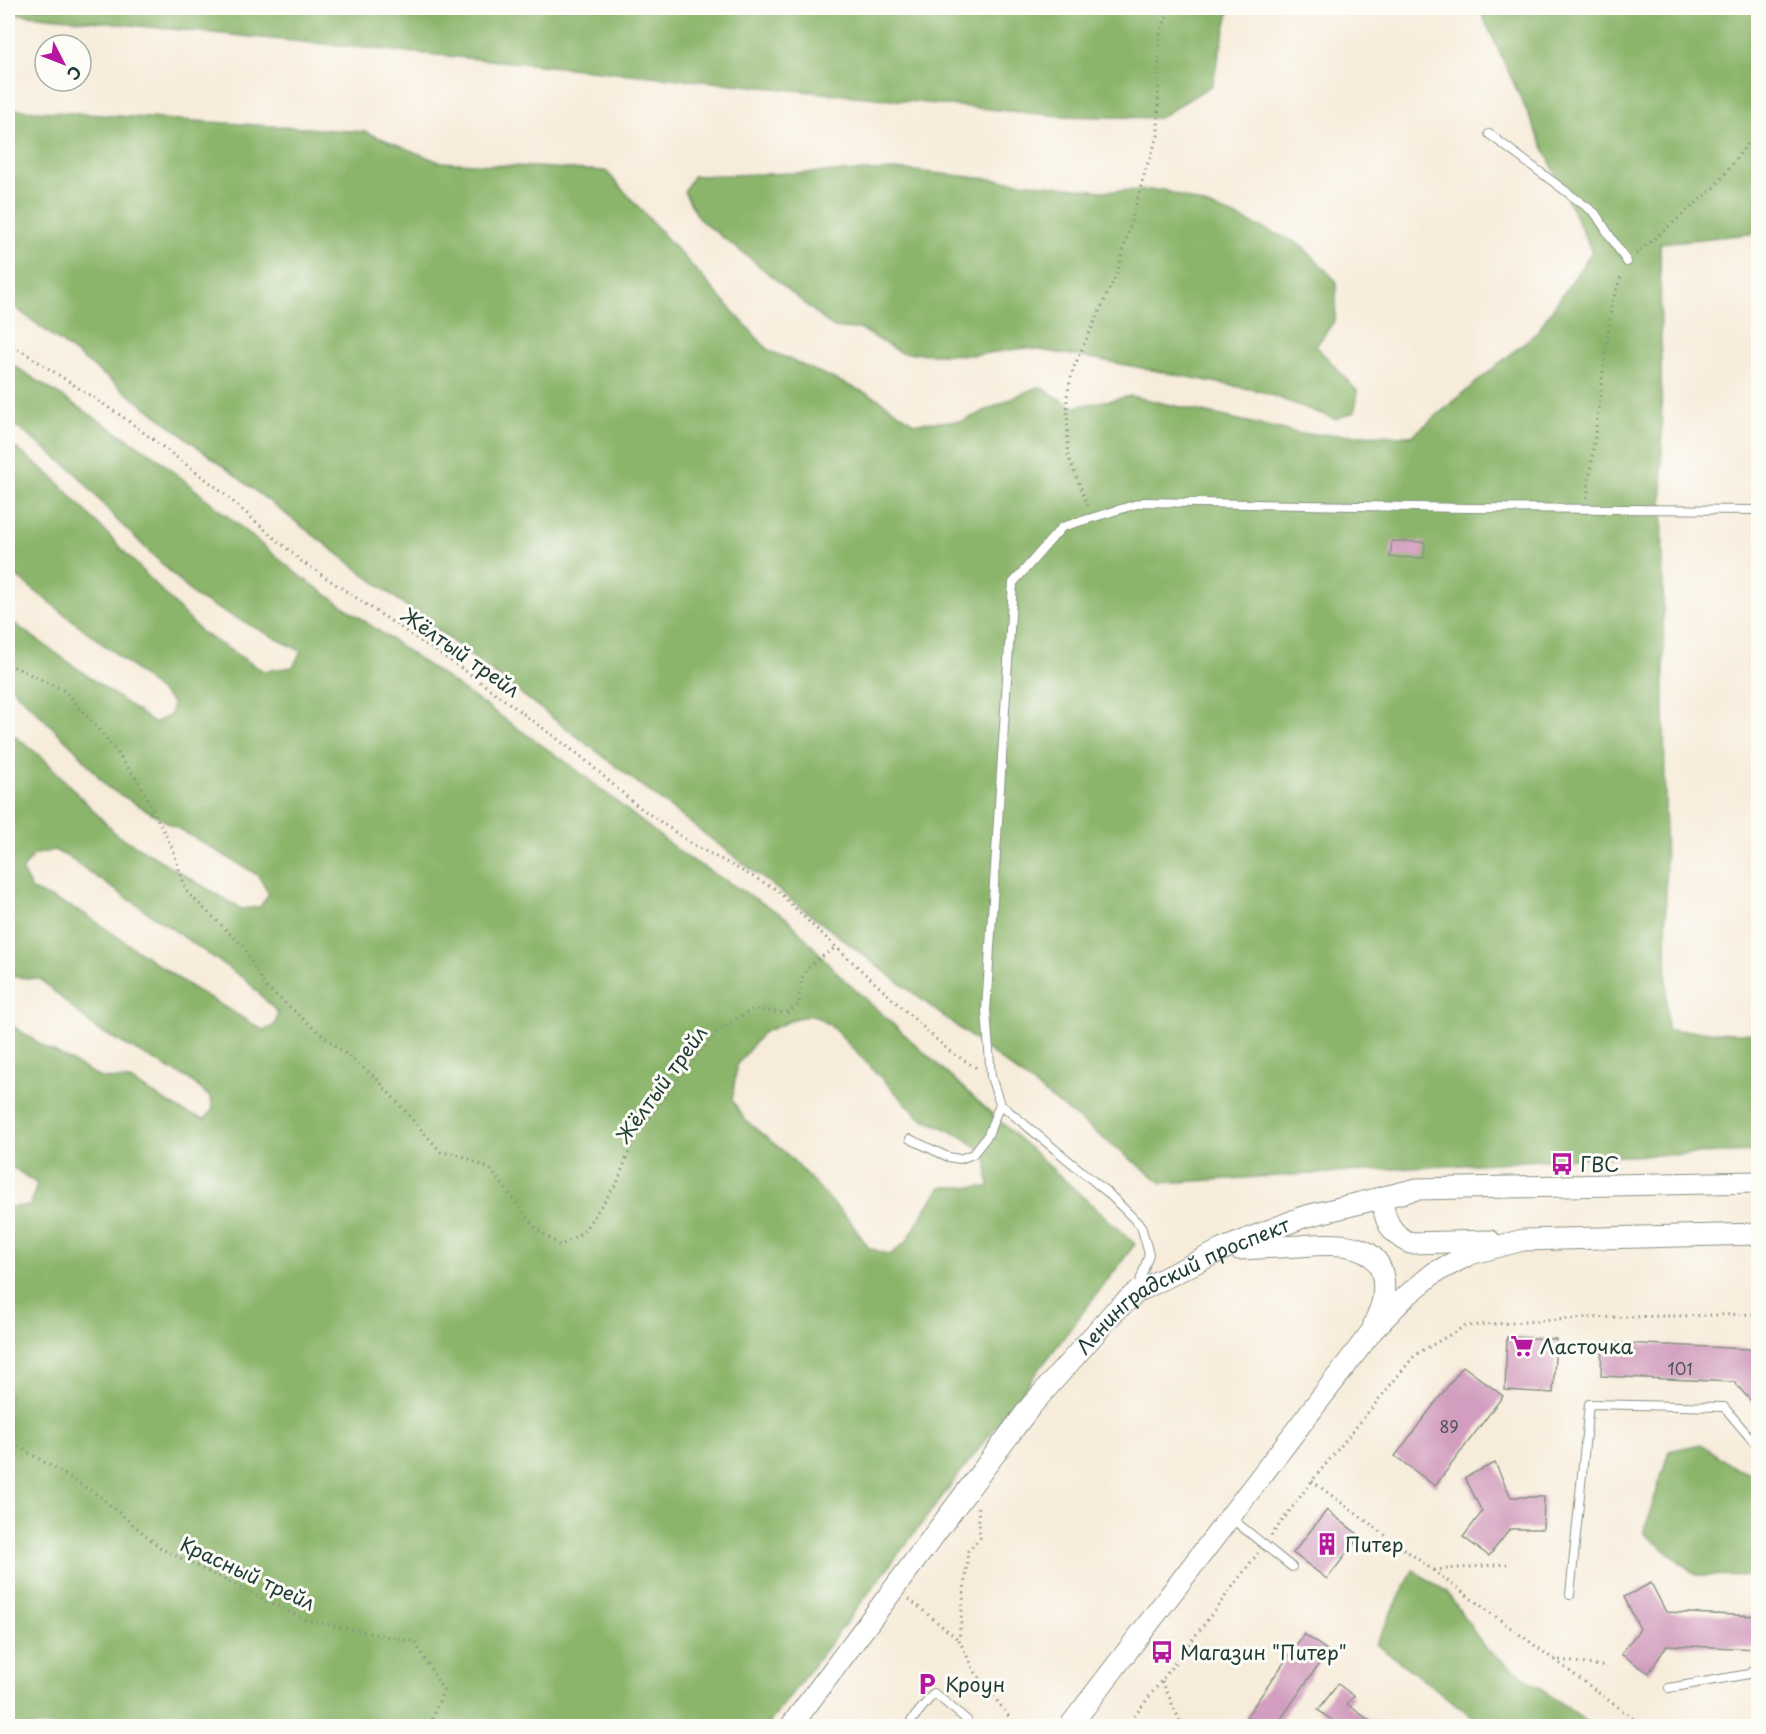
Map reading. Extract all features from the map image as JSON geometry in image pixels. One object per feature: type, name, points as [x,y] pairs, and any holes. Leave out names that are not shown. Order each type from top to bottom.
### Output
[{"type":"main road","name":"Ленинградский проспект","points":[[791,1726],[1030,1407],[1114,1312],[1137,1292],[1221,1250],[1303,1217],[1417,1190],[1758,1182]]},
{"type":"main road","points":[[1382,1198],[1383,1212],[1389,1228],[1400,1239],[1410,1243],[1758,1234]]},
{"type":"main road","points":[[1070,1726],[1231,1518],[1372,1330],[1405,1297],[1434,1273],[1470,1254],[1523,1240]]},
{"type":"main road","points":[[1221,1250],[1339,1244],[1363,1250],[1376,1261],[1383,1278],[1383,1300],[1372,1330]]},
{"type":"lane","points":[[1489,134],[1595,213],[1627,262]]},
{"type":"lane","points":[[1137,1292],[1149,1254],[1141,1226],[1108,1193],[1000,1104],[991,1077],[986,1011],[1014,584],[1062,527],[1144,502],[1758,510]]},
{"type":"lane","points":[[910,1139],[948,1157],[960,1159],[967,1157],[973,1154],[988,1135],[1000,1104]]},
{"type":"lane","points":[[1570,1595],[1589,1404],[1724,1407],[1758,1447]]},
{"type":"lane","points":[[1231,1518],[1292,1567]]},
{"type":"lane","points":[[1669,1688],[1749,1674],[1758,1665]]},
{"type":"lane","points":[[907,1726],[934,1693],[967,1720],[962,1726]]},
{"type":"path","points":[[1092,518],[1068,456],[1067,396],[1073,369],[1117,273],[1146,168],[1158,136],[1160,36],[1170,8]]},
{"type":"path","points":[[1586,508],[1612,302],[1627,262],[1714,188],[1758,130]]},
{"type":"path","name":"Жёлтый трейл","points":[[8,342],[123,417],[216,487],[301,561],[467,672],[583,758],[645,810],[692,844],[776,889],[836,947],[810,965],[799,982],[799,1005],[786,1013],[753,1009],[720,1029],[686,1069],[633,1141],[617,1183],[583,1232],[560,1246],[535,1227],[491,1170],[461,1155],[441,1152],[377,1079],[266,986],[244,947],[186,891],[173,850],[139,782],[105,736],[65,691],[8,664]]},
{"type":"path","points":[[836,947],[948,1050],[991,1077]]},
{"type":"path","points":[[1127,1726],[1312,1481],[1415,1355],[1465,1326],[1585,1318],[1758,1314]]},
{"type":"path","name":"Красный трейл","points":[[8,1440],[98,1495],[162,1549],[172,1554],[306,1620],[415,1642],[443,1690],[430,1726]]},
{"type":"path","points":[[1312,1481],[1643,1726]]},
{"type":"path","points":[[959,1640],[968,1551],[980,1538],[980,1512],[970,1486]]},
{"type":"path","points":[[1432,1570],[1507,1564]]},
{"type":"path","points":[[895,1587],[959,1640],[975,1672],[1016,1726]]},
{"type":"path","points":[[1553,1659],[1606,1667]]},
{"type":"path","points":[[1162,1681],[1182,1726]]},
{"type":"green space","points":[[8,8],[1230,8],[1212,85],[1159,118],[1060,116],[8,13]]},
{"type":"green space","points":[[1479,8],[1758,8],[1758,233],[1660,243],[1667,1030],[1758,1034],[1758,1152],[1591,1157],[1162,1183],[8,302],[8,109],[366,132],[439,162],[606,171],[768,350],[877,398],[914,423],[963,421],[1039,386],[1073,407],[1131,396],[1302,434],[1412,436],[1536,333],[1592,252]]},
{"type":"green space","points":[[905,170],[1104,191],[1164,190],[1232,215],[1300,244],[1337,282],[1335,320],[1316,346],[1357,391],[1355,412],[1335,419],[1260,391],[1085,357],[1026,348],[973,355],[901,353],[861,329],[834,328],[700,220],[684,192],[693,176]]},
{"type":"green space","points":[[8,362],[156,457],[296,573],[573,767],[685,856],[787,918],[839,975],[1135,1244],[767,1726],[8,1726],[8,1207],[30,1206],[37,1184],[8,1164],[8,1023],[43,1046],[101,1078],[130,1080],[184,1112],[205,1119],[213,1109],[211,1098],[189,1079],[96,1029],[40,979],[8,976],[8,731],[43,758],[116,834],[241,909],[260,907],[269,894],[258,875],[107,787],[78,752],[8,684],[8,619],[154,723],[171,715],[172,702],[126,662],[8,570],[8,442],[54,478],[201,632],[263,671],[293,667],[301,651],[197,598],[117,520],[75,472],[8,420]],"holes":[[[54,850],[246,980],[278,1013],[275,1025],[264,1031],[188,985],[80,911],[32,890],[22,871],[33,855]],[[813,1015],[830,1025],[919,1117],[959,1135],[986,1153],[989,1187],[941,1187],[907,1241],[890,1255],[869,1248],[849,1220],[788,1155],[745,1120],[732,1100],[737,1065],[762,1033],[797,1018]]]},
{"type":"green space","points":[[1701,1444],[1735,1468],[1758,1476],[1758,1576],[1696,1575],[1644,1533],[1669,1451]]},
{"type":"green space","points":[[1413,1570],[1447,1592],[1485,1648],[1592,1726],[1485,1726],[1376,1644]]},
{"type":"building","points":[[1392,541],[1425,542],[1424,558],[1390,557]]},
{"type":"building","points":[[1507,1337],[1556,1339],[1553,1393],[1505,1390]]},
{"type":"building","points":[[1602,1342],[1749,1349],[1758,1359],[1758,1409],[1734,1382],[1601,1376]]},
{"type":"building","points":[[1463,1366],[1503,1396],[1435,1486],[1395,1456]]},
{"type":"building","points":[[1495,1463],[1511,1497],[1544,1497],[1543,1529],[1510,1529],[1489,1556],[1463,1537],[1482,1512],[1465,1477]]},
{"type":"building","name":"Питер","points":[[1327,1510],[1360,1536],[1327,1579],[1293,1553]]},
{"type":"building","points":[[1651,1583],[1666,1612],[1758,1616],[1758,1649],[1667,1645],[1649,1673],[1621,1654],[1640,1629],[1624,1597]]},
{"type":"building","points":[[1304,1634],[1328,1651],[1276,1726],[1260,1726],[1246,1717]]},
{"type":"building","points":[[1338,1684],[1354,1696],[1347,1704],[1377,1726],[1340,1726],[1318,1710]]},
{"type":"place","name":"ГВС","points":[[1562,1164]]},
{"type":"place","name":"Ласточка","points":[[1522,1346]]},
{"type":"place","name":"Питер","points":[[1327,1544]]},
{"type":"place","name":"Магазин \"Питер\"","points":[[1162,1652]]},
{"type":"place","name":"Кроун","points":[[927,1684]]}]
